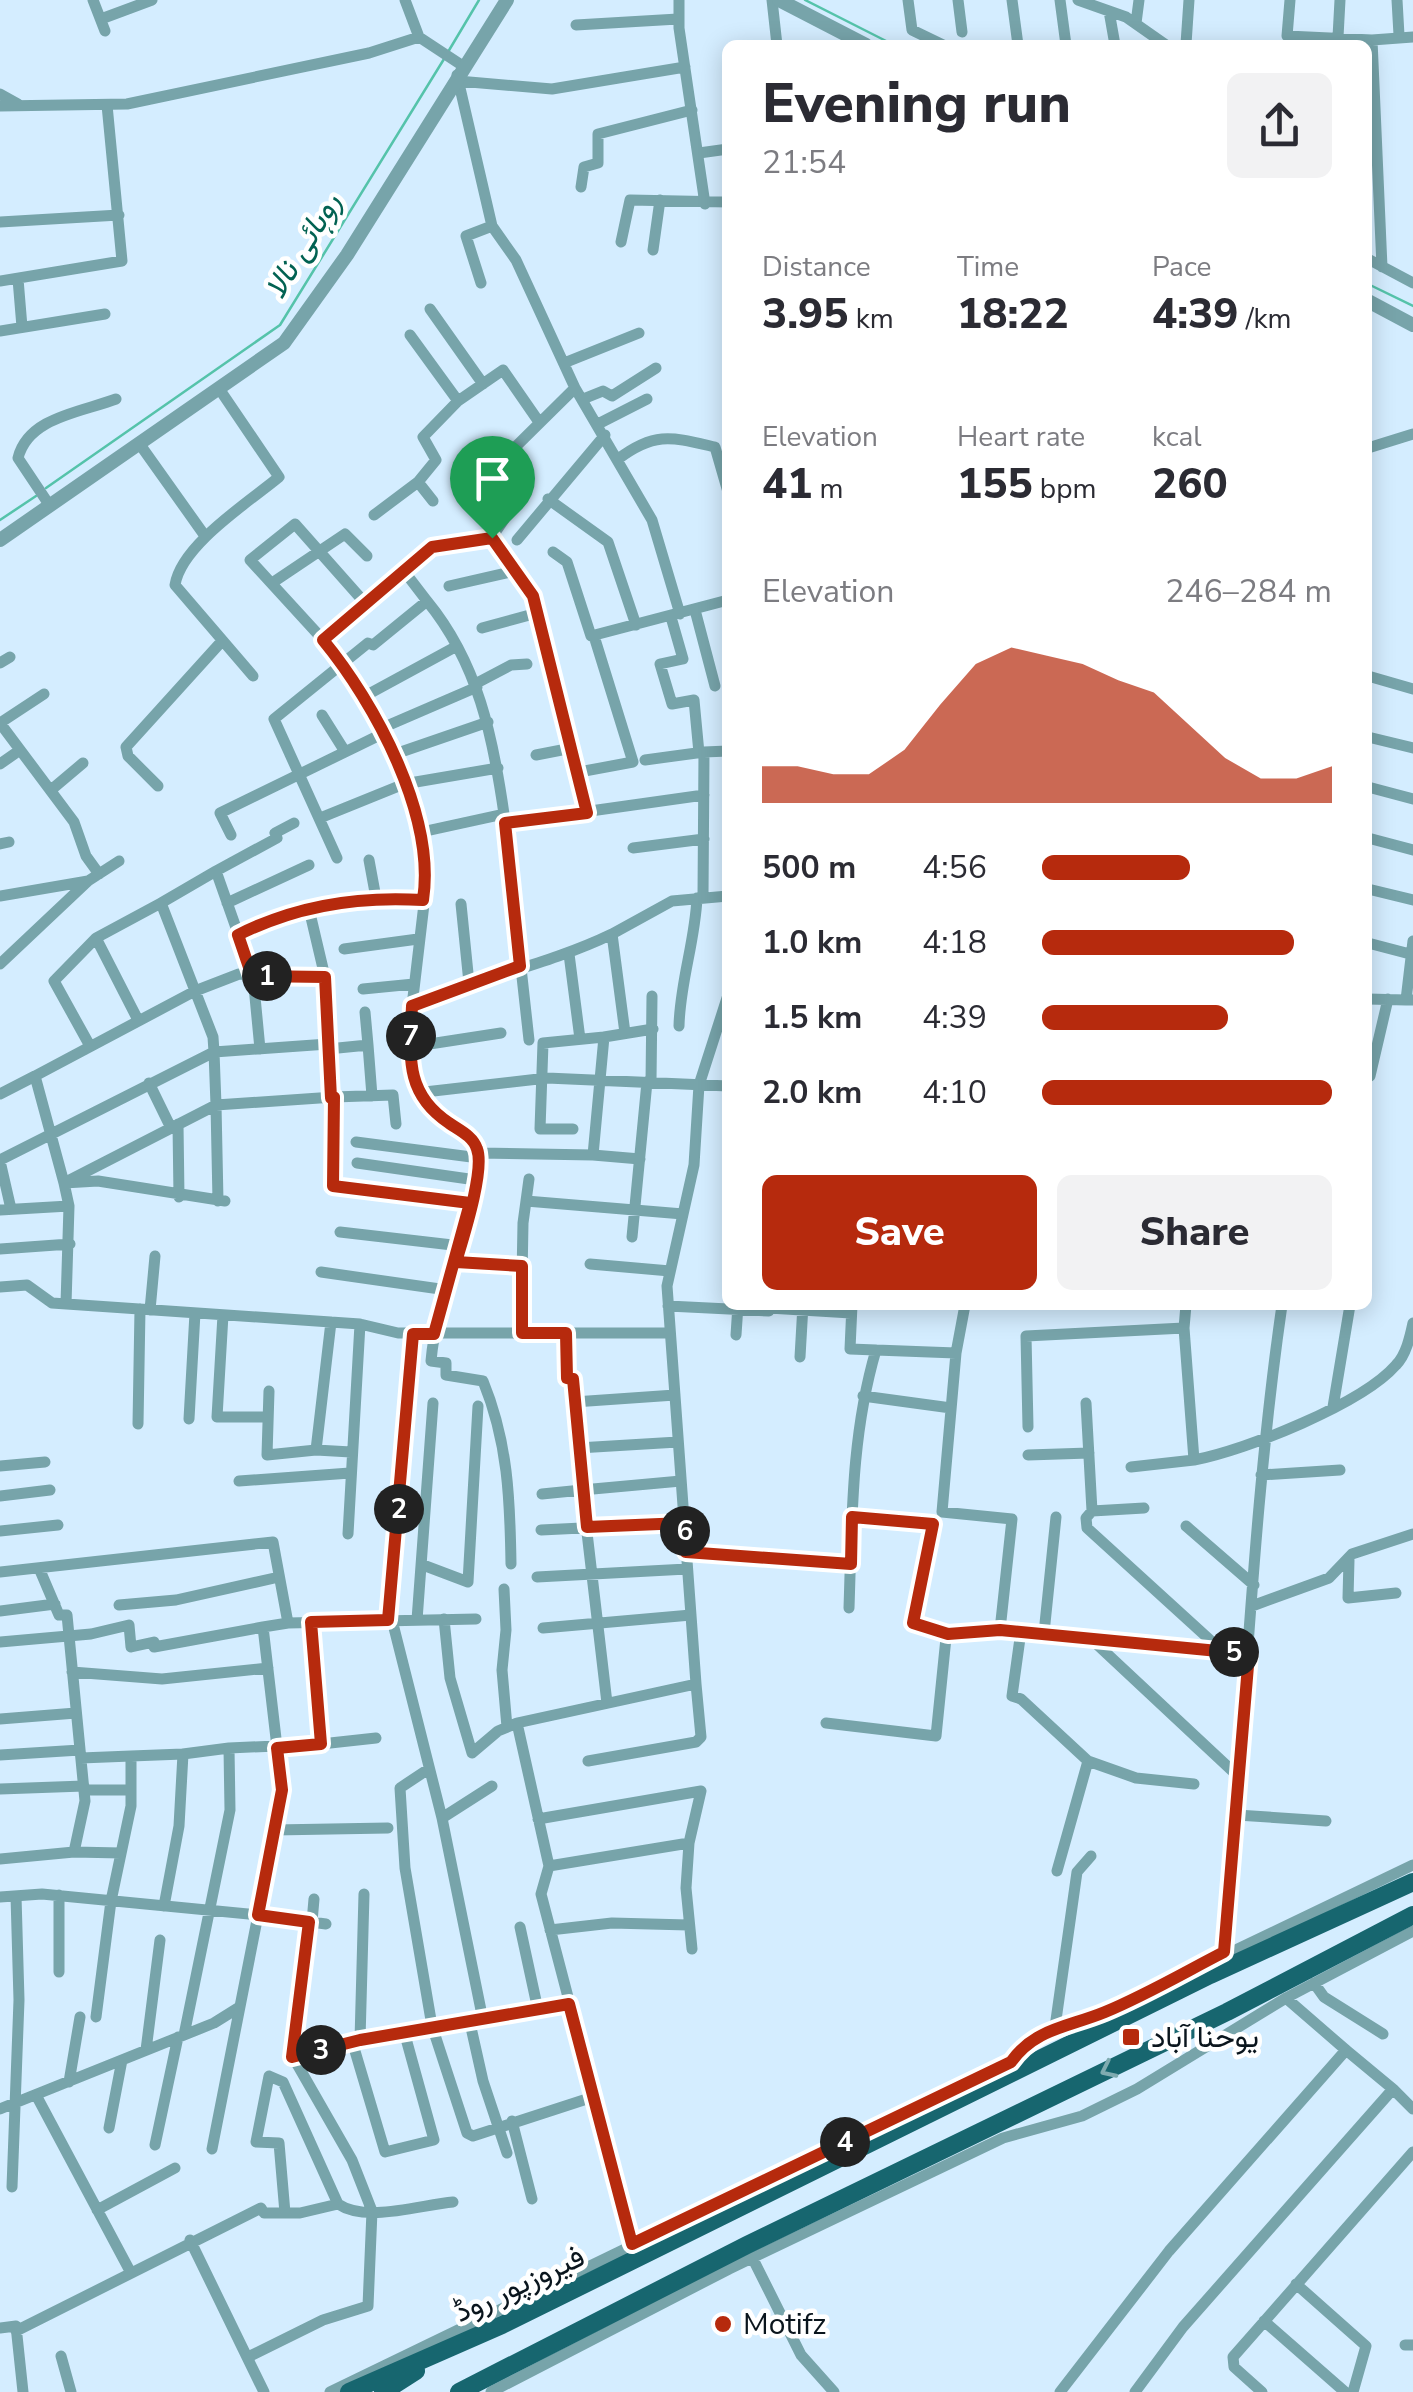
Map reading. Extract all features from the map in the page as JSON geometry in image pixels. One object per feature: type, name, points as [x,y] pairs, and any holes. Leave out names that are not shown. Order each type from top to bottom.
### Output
[{"type":"main road","name":"فیروزپور روڈ","points":[[349,2392],[436,2351],[460,2344],[509,2313],[1210,1975],[1413,1882]]},
{"type":"main road","points":[[459,2392],[1380,1939],[1413,1915]]},
{"type":"main road","points":[[383,2392],[460,2344]]},
{"type":"street","points":[[94,0],[102,25],[145,1]]},
{"type":"street","points":[[405,0],[419,38],[458,71],[552,89],[685,68]]},
{"type":"street","points":[[0,540],[220,390],[284,343],[302,324],[458,71],[507,0]]},
{"type":"street","points":[[679,0],[678,19],[705,204]]},
{"type":"street","points":[[777,40],[776,0],[856,40]]},
{"type":"street","points":[[908,0],[912,30],[932,40]]},
{"type":"street","points":[[958,0],[962,32]]},
{"type":"street","points":[[1012,0],[1017,40]]},
{"type":"street","points":[[1060,0],[1065,40]]},
{"type":"street","points":[[1078,0],[1092,2],[1136,23],[1162,40]]},
{"type":"street","points":[[1136,23],[1140,0]]},
{"type":"street","points":[[1186,40],[1189,0]]},
{"type":"street","points":[[1290,0],[1288,36],[1321,40],[1413,37]]},
{"type":"street","points":[[1338,37],[1340,0]]},
{"type":"street","points":[[1397,0],[1398,35]]},
{"type":"street","points":[[1110,11],[1114,40]]},
{"type":"street","points":[[576,25],[678,19]]},
{"type":"street","points":[[0,106],[107,105],[368,53],[419,38]]},
{"type":"street","points":[[1372,40],[1382,267]]},
{"type":"street","points":[[458,71],[492,226],[516,260],[579,393],[652,520],[676,616],[682,659],[660,664],[672,704],[694,700],[704,795],[696,936],[679,991],[679,1026]]},
{"type":"street","points":[[0,94],[18,104]]},
{"type":"street","points":[[0,281],[122,261],[107,105]]},
{"type":"street","points":[[581,187],[584,166],[599,160],[598,134],[692,110]]},
{"type":"street","points":[[698,153],[722,150]]},
{"type":"street","points":[[653,250],[660,200]]},
{"type":"street","points":[[621,242],[626,203],[722,203]]},
{"type":"street","points":[[0,222],[120,215]]},
{"type":"street","points":[[481,283],[466,236],[492,226]]},
{"type":"street","points":[[1372,262],[1413,283]]},
{"type":"street","points":[[18,279],[22,328]]},
{"type":"street","points":[[1372,303],[1413,325]]},
{"type":"street","points":[[430,309],[483,384]]},
{"type":"street","points":[[0,331],[104,314]]},
{"type":"street","points":[[564,363],[639,333]]},
{"type":"street","points":[[410,336],[458,401]]},
{"type":"street","points":[[323,640],[432,547],[492,538],[520,496],[492,470],[538,422],[579,393],[603,391],[612,396],[656,368]]},
{"type":"street","points":[[374,515],[418,482],[436,460],[423,438],[458,401],[503,370],[538,422]]},
{"type":"street","points":[[220,390],[279,477],[205,536],[179,571],[176,584],[253,676]]},
{"type":"street","points":[[517,540],[602,430],[647,399]]},
{"type":"street","points":[[48,504],[18,458],[22,442],[52,420],[116,400]]},
{"type":"street","points":[[1372,447],[1413,434]]},
{"type":"street","points":[[618,459],[642,440],[674,438],[714,448],[722,473]]},
{"type":"street","points":[[141,446],[205,536]]},
{"type":"street","points":[[418,482],[433,501]]},
{"type":"street","points":[[548,500],[608,542],[636,624]]},
{"type":"street","points":[[366,603],[294,524],[250,560],[323,640],[365,696],[395,754],[428,870],[412,1006],[410,1047],[416,1093],[428,1109],[473,1140],[479,1156],[456,1262],[434,1334],[431,1361],[446,1363],[446,1375],[483,1382],[495,1412],[506,1455],[511,1564]]},
{"type":"street","points":[[272,583],[345,534],[367,556]]},
{"type":"street","points":[[492,538],[533,596],[587,813]]},
{"type":"street","points":[[553,552],[567,562],[633,762],[579,772]]},
{"type":"street","points":[[449,586],[515,571]]},
{"type":"street","points":[[405,572],[457,646],[488,722],[498,768],[529,1040]]},
{"type":"street","points":[[337,858],[302,773],[274,719],[341,663],[368,643],[372,645],[427,601]]},
{"type":"street","points":[[594,636],[722,602]]},
{"type":"street","points":[[695,610],[715,686]]},
{"type":"street","points":[[482,628],[537,613]]},
{"type":"street","points":[[158,786],[128,756],[126,746],[222,641]]},
{"type":"street","points":[[365,696],[457,646]]},
{"type":"street","points":[[231,835],[220,813],[511,665],[528,664]]},
{"type":"street","points":[[1372,677],[1413,689]]},
{"type":"street","points":[[44,694],[0,723],[74,822],[93,878]]},
{"type":"street","points":[[322,715],[344,750]]},
{"type":"street","points":[[395,754],[488,722]]},
{"type":"street","points":[[1372,738],[1413,748]]},
{"type":"street","points":[[536,755],[572,748]]},
{"type":"street","points":[[0,764],[20,750]]},
{"type":"street","points":[[645,760],[722,751]]},
{"type":"street","points":[[51,790],[83,763]]},
{"type":"street","points":[[320,818],[404,784],[498,768]]},
{"type":"street","points":[[1372,788],[1413,799]]},
{"type":"street","points":[[417,832],[704,795]]},
{"type":"street","points":[[90,1046],[54,981],[96,938],[277,838],[275,833],[294,822]]},
{"type":"street","points":[[634,848],[704,839]]},
{"type":"street","points":[[1372,839],[1413,850]]},
{"type":"street","points":[[369,860],[376,898]]},
{"type":"street","points":[[0,964],[93,878],[118,861]]},
{"type":"street","points":[[227,903],[310,864]]},
{"type":"street","points":[[216,871],[252,976],[260,1049]]},
{"type":"street","points":[[0,896],[93,878]]},
{"type":"street","points":[[1372,890],[1413,900]]},
{"type":"street","points":[[412,1006],[520,966],[569,954],[672,901],[722,896]]},
{"type":"street","points":[[238,935],[272,918],[309,909],[376,898],[423,900]]},
{"type":"street","points":[[64,1183],[98,1181],[221,1201],[213,1037],[162,902]]},
{"type":"street","points":[[461,904],[469,983]]},
{"type":"street","points":[[309,909],[325,977],[333,1186],[470,1203]]},
{"type":"street","points":[[612,934],[625,1033]]},
{"type":"street","points":[[96,938],[138,1020]]},
{"type":"street","points":[[344,949],[418,940]]},
{"type":"street","points":[[1372,943],[1412,948],[1410,1000],[1372,999]]},
{"type":"street","points":[[569,954],[580,1040]]},
{"type":"street","points":[[0,1094],[195,991],[239,974],[325,977]]},
{"type":"street","points":[[363,989],[414,984]]},
{"type":"street","points":[[632,1237],[649,1082],[652,996]]},
{"type":"street","points":[[1372,1068],[1388,1000]]},
{"type":"street","points":[[366,1012],[372,1096]]},
{"type":"street","points":[[588,1761],[696,1742],[701,1737],[668,1306],[670,1271],[694,1165],[699,1085],[722,1014]]},
{"type":"street","points":[[573,1130],[540,1129],[544,1043],[652,1029]]},
{"type":"street","points":[[410,1047],[501,1033]]},
{"type":"street","points":[[593,1155],[604,1037]]},
{"type":"street","points":[[69,1206],[5,1210],[0,1160],[214,1052],[368,1045]]},
{"type":"street","points":[[35,1076],[69,1206],[66,1304]]},
{"type":"street","points":[[416,1093],[543,1079],[722,1086]]},
{"type":"street","points":[[148,1083],[175,1126],[179,1197]]},
{"type":"street","points":[[64,1183],[216,1105],[393,1095],[396,1124]]},
{"type":"street","points":[[356,1142],[479,1156],[593,1155],[640,1159]]},
{"type":"street","points":[[357,1164],[476,1180]]},
{"type":"street","points":[[522,1333],[522,1266],[529,1178]]},
{"type":"street","points":[[526,1201],[683,1214]]},
{"type":"street","points":[[340,1232],[460,1246]]},
{"type":"street","points":[[0,1249],[70,1244]]},
{"type":"street","points":[[138,1424],[145,1310],[155,1256]]},
{"type":"street","points":[[456,1262],[522,1266]]},
{"type":"street","points":[[590,1264],[670,1271]]},
{"type":"street","points":[[321,1272],[447,1290]]},
{"type":"street","points":[[0,1287],[27,1285],[52,1303],[360,1324],[413,1334],[670,1333]]},
{"type":"street","points":[[668,1306],[722,1307]]},
{"type":"street","points":[[736,1335],[737,1310]]},
{"type":"street","points":[[800,1357],[803,1310]]},
{"type":"street","points":[[852,1310],[850,1349],[956,1354]]},
{"type":"street","points":[[964,1310],[956,1354],[942,1512],[1012,1518],[1000,1630]]},
{"type":"street","points":[[1186,1310],[1194,1460]]},
{"type":"street","points":[[1224,1952],[1241,1779],[1263,1438],[1281,1310]]},
{"type":"street","points":[[1333,1407],[1349,1310]]},
{"type":"street","points":[[188,1419],[196,1313]]},
{"type":"street","points":[[223,1315],[217,1418],[268,1417]]},
{"type":"street","points":[[316,1450],[331,1322]]},
{"type":"street","points":[[1131,1467],[1194,1460],[1263,1438],[1362,1394],[1400,1362],[1413,1322]]},
{"type":"street","points":[[348,1534],[360,1324]]},
{"type":"street","points":[[1028,1427],[1026,1336],[1184,1328]]},
{"type":"street","points":[[566,1333],[567,1378],[573,1379],[607,1703]]},
{"type":"street","points":[[413,1334],[390,1620],[442,1818],[482,2081],[506,2123],[532,2199]]},
{"type":"street","points":[[850,1608],[852,1517],[863,1396],[876,1350]]},
{"type":"street","points":[[269,1391],[267,1455],[316,1450],[352,1452]]},
{"type":"street","points":[[574,1402],[675,1395]]},
{"type":"street","points":[[863,1396],[951,1408]]},
{"type":"street","points":[[417,1620],[434,1402]]},
{"type":"street","points":[[1086,1404],[1092,1511],[1086,1518],[1088,1528],[1221,1650]]},
{"type":"street","points":[[423,1565],[468,1582],[478,1406]]},
{"type":"street","points":[[578,1448],[678,1442]]},
{"type":"street","points":[[1028,1455],[1089,1452]]},
{"type":"street","points":[[0,1466],[45,1462]]},
{"type":"street","points":[[1261,1475],[1340,1470]]},
{"type":"street","points":[[239,1481],[350,1473]]},
{"type":"street","points":[[542,1494],[681,1482]]},
{"type":"street","points":[[0,1496],[50,1490]]},
{"type":"street","points":[[1092,1511],[1144,1508]]},
{"type":"street","points":[[852,1517],[933,1524],[913,1623],[948,1634],[1000,1630],[1249,1654]]},
{"type":"street","points":[[1044,1633],[1056,1517]]},
{"type":"street","points":[[540,1530],[684,1523]]},
{"type":"street","points":[[0,1531],[58,1524]]},
{"type":"street","points":[[1186,1526],[1254,1585]]},
{"type":"street","points":[[1252,1606],[1329,1578],[1349,1558],[1413,1534]]},
{"type":"street","points":[[0,1572],[273,1542],[288,1623]]},
{"type":"street","points":[[686,1552],[851,1564]]},
{"type":"street","points":[[1349,1558],[1348,1598],[1396,1593]]},
{"type":"street","points":[[39,1568],[60,1615],[67,1615],[84,1788],[74,1852]]},
{"type":"street","points":[[537,1577],[688,1569]]},
{"type":"street","points":[[118,1606],[176,1600],[279,1576]]},
{"type":"street","points":[[504,1588],[506,1630],[502,1670],[512,1725],[550,1866],[541,1894],[632,2244]]},
{"type":"street","points":[[0,1611],[55,1604]]},
{"type":"street","points":[[543,1628],[691,1615]]},
{"type":"street","points":[[0,1642],[129,1625],[132,1647],[154,1642],[154,1647],[288,1623],[476,1619]]},
{"type":"street","points":[[444,1620],[450,1678],[470,1752],[512,1725],[696,1684]]},
{"type":"street","points":[[311,1622],[321,1744]]},
{"type":"street","points":[[212,2148],[282,1790],[263,1627]]},
{"type":"street","points":[[1020,1632],[1012,1696],[1021,1699],[1088,1761],[1136,1778],[1194,1784]]},
{"type":"street","points":[[826,1722],[936,1736],[948,1634]]},
{"type":"street","points":[[1088,1636],[1241,1779]]},
{"type":"street","points":[[72,1672],[108,1674],[114,1678],[162,1678],[268,1668]]},
{"type":"street","points":[[0,1719],[76,1713]]},
{"type":"street","points":[[0,1755],[182,1754],[376,1738]]},
{"type":"street","points":[[155,2145],[212,1910],[230,1810],[229,1748]]},
{"type":"street","points":[[164,1906],[179,1826],[182,1754]]},
{"type":"street","points":[[96,2017],[111,1900],[131,1790],[131,1756]]},
{"type":"street","points":[[1057,1871],[1088,1761]]},
{"type":"street","points":[[427,1770],[400,1788],[406,1833],[405,1868],[432,2026],[467,2133],[473,2136],[593,2097]]},
{"type":"street","points":[[442,1818],[492,1786]]},
{"type":"street","points":[[0,1789],[131,1790]]},
{"type":"street","points":[[538,1819],[701,1790],[689,1843],[688,1924],[692,1949]]},
{"type":"street","points":[[1238,1815],[1326,1821]]},
{"type":"street","points":[[274,1830],[388,1828]]},
{"type":"street","points":[[550,1866],[689,1843]]},
{"type":"street","points":[[0,1860],[74,1852],[121,1853]]},
{"type":"street","points":[[1056,2027],[1077,1872],[1091,1856]]},
{"type":"street","points":[[330,2392],[509,2313],[632,2244],[1011,2062],[1023,2046],[1056,2027],[1104,2013],[1413,1864]]},
{"type":"street","points":[[364,1894],[356,2041],[385,2152],[434,2140],[405,2035]]},
{"type":"street","points":[[58,1895],[58,1972]]},
{"type":"street","points":[[0,1897],[58,1895],[326,1924]]},
{"type":"street","points":[[12,2187],[16,1896]]},
{"type":"street","points":[[248,2357],[322,2320],[368,2306],[372,2211],[352,2160],[292,2057],[314,1899]]},
{"type":"street","points":[[550,1930],[612,1923],[688,1924]]},
{"type":"street","points":[[520,1927],[538,2010]]},
{"type":"street","points":[[491,2392],[749,2252],[1004,2138],[1082,2116],[1136,2089],[1380,1939],[1413,1930]]},
{"type":"street","points":[[146,2050],[160,1940]]},
{"type":"street","points":[[1314,1983],[1324,1997],[1383,2034]]},
{"type":"street","points":[[1286,1998],[1413,2108]]},
{"type":"street","points":[[292,2057],[432,2026],[476,2022],[569,2004]]},
{"type":"street","points":[[0,2109],[181,2036],[238,2008]]},
{"type":"street","points":[[69,2082],[80,2017]]},
{"type":"street","points":[[1060,2392],[1169,2251],[1346,2050]]},
{"type":"street","points":[[109,2128],[122,2060]]},
{"type":"street","points":[[285,2213],[278,2143],[256,2142],[269,2076],[283,2082],[338,2204],[350,2212],[453,2202]]},
{"type":"street","points":[[1136,2392],[1195,2313],[1393,2088]]},
{"type":"street","points":[[36,2094],[131,2273]]},
{"type":"street","points":[[506,2123],[508,2153]]},
{"type":"street","points":[[1262,2392],[1231,2362],[1413,2152]]},
{"type":"street","points":[[97,2210],[174,2168]]},
{"type":"street","points":[[16,2331],[190,2240],[261,2208],[264,2213],[285,2213],[338,2204]]},
{"type":"street","points":[[190,2240],[264,2392]]},
{"type":"street","points":[[749,2252],[801,2354],[834,2392]]},
{"type":"street","points":[[1264,2321],[1349,2392],[1366,2346],[1296,2284]]},
{"type":"street","points":[[0,2328],[16,2326],[23,2392]]},
{"type":"street","points":[[61,2356],[72,2392]]},
{"type":"waterway","name":"روہائی نالا","points":[[448,52],[479,0]]},
{"type":"waterway","name":"روہائی نالا","points":[[805,0],[884,40]]},
{"type":"waterway","name":"روہائی نالا","points":[[46,488],[280,325],[444,59]]},
{"type":"waterway","name":"روہائی نالا","points":[[1372,286],[1413,306]]},
{"type":"waterway","name":"روہائی نالا","points":[[0,520],[36,496]]},
{"type":"place","name":"یوحنا آباد","points":[[1131,2037]]},
{"type":"place","name":"Motifz","points":[[723,2324]]},
{"type":"route","points":[[492,538],[533,596],[587,813],[505,823],[513,870],[520,966],[412,1006],[410,1047],[416,1093],[428,1109],[473,1140],[479,1153],[476,1180],[456,1262],[522,1266],[522,1333],[566,1333],[567,1378],[573,1379],[587,1527],[684,1523],[686,1552],[851,1564],[852,1517],[933,1524],[913,1623],[948,1634],[1000,1630],[1249,1654],[1224,1952],[1104,2013],[1056,2027],[1023,2046],[1011,2062],[632,2244],[569,2004],[516,2015],[514,2011],[470,2024],[432,2026],[292,2057],[309,1922],[258,1915],[282,1790],[277,1748],[321,1744],[311,1622],[388,1620],[400,1526],[398,1473],[413,1334],[434,1334],[470,1203],[333,1186],[334,1097],[331,1098],[325,977],[252,976],[238,935],[272,918],[309,909],[380,898],[423,900],[428,870],[395,754],[365,696],[323,640],[432,547],[492,538]]}]
